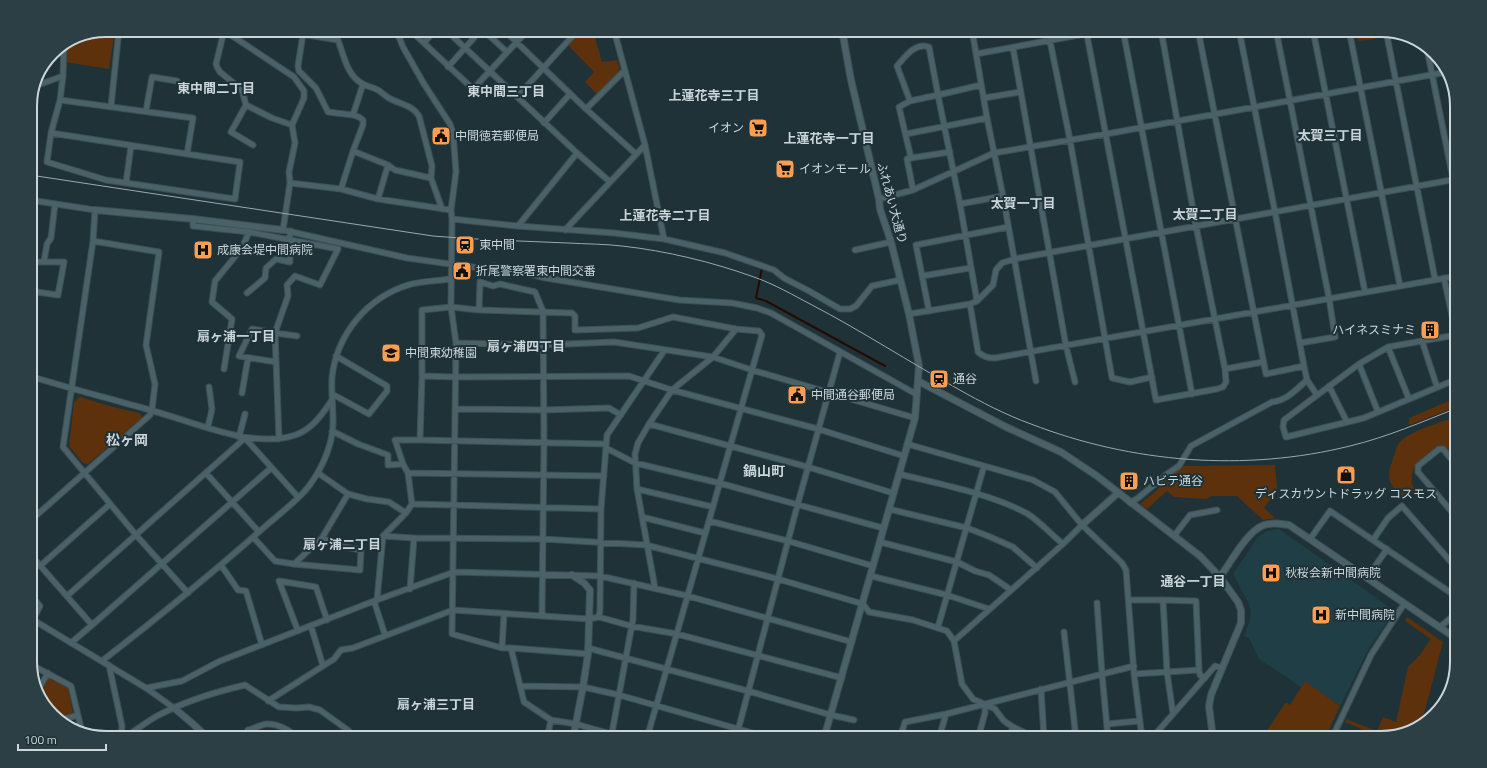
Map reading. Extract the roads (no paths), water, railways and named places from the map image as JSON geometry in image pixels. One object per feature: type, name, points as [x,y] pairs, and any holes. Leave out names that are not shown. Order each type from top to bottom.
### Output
[{"type":"street","points":[[111,106],[118,37]]},
{"type":"street","points":[[223,37],[216,64],[217,68],[242,90],[246,105],[231,132],[253,145]]},
{"type":"street","points":[[234,37],[294,77],[304,91],[304,98],[292,125],[295,143],[289,172],[290,183],[283,230]]},
{"type":"street","points":[[303,37],[298,66],[300,71],[316,88],[328,112],[353,115],[360,117],[363,120],[363,125],[341,189]]},
{"type":"street","points":[[320,37],[338,40],[350,72],[355,79],[378,90],[391,100],[416,111],[419,116],[432,166],[431,178],[442,209]]},
{"type":"street","points":[[399,37],[424,84],[450,124],[453,133],[456,172],[450,210],[452,219],[450,280],[451,307],[456,343],[456,409],[452,634],[502,648],[588,651],[625,658],[854,720]]},
{"type":"street","points":[[418,37],[473,89],[522,37]]},
{"type":"street","points":[[424,43],[429,37]]},
{"type":"street","points":[[453,37],[544,123],[610,182]]},
{"type":"street","points":[[448,67],[475,37]]},
{"type":"street","points":[[490,37],[507,52]]},
{"type":"street","points":[[512,37],[570,94],[636,154]]},
{"type":"street","points":[[517,97],[571,37]]},
{"type":"street","points":[[616,37],[645,145],[664,239]]},
{"type":"street","name":"ふれあい大通り","points":[[826,731],[915,418],[919,366],[909,314],[891,242],[880,209],[879,199],[850,80],[843,37]]},
{"type":"street","points":[[973,37],[1036,381]]},
{"type":"street","points":[[976,54],[1066,37]]},
{"type":"street","points":[[1087,37],[1156,400],[1217,389],[1223,387],[1226,382],[1162,37]]},
{"type":"street","points":[[1124,37],[1192,394]]},
{"type":"street","points":[[1199,37],[1255,312],[1266,374],[1304,366]]},
{"type":"street","points":[[1240,37],[1304,366],[1307,380],[1317,395]]},
{"type":"street","points":[[1278,37],[1329,298],[1335,337],[1300,344]]},
{"type":"street","points":[[1314,37],[1365,292]]},
{"type":"street","points":[[1350,37],[1400,286]]},
{"type":"street","points":[[1387,38],[1435,279]]},
{"type":"street","points":[[1050,41],[1070,140],[1112,378],[1130,382],[1152,377]]},
{"type":"street","points":[[910,101],[897,66],[914,48],[924,45],[929,47],[960,204],[977,301]]},
{"type":"street","points":[[1013,48],[1020,92],[1032,147],[1066,346],[1074,382]]},
{"type":"street","points":[[51,133],[240,162],[235,199],[106,180],[47,162],[51,133],[60,100],[64,52]]},
{"type":"street","points":[[1428,56],[1450,157]]},
{"type":"street","points":[[294,77],[300,71]]},
{"type":"street","points":[[586,109],[624,71]]},
{"type":"street","points":[[879,199],[913,190],[994,153],[1325,95],[1441,73]]},
{"type":"street","points":[[41,83],[63,76]]},
{"type":"street","points":[[146,111],[152,77],[177,81]]},
{"type":"street","points":[[353,115],[363,84]]},
{"type":"street","points":[[911,158],[900,107],[910,101],[981,85]]},
{"type":"street","points":[[984,98],[1020,92]]},
{"type":"street","points":[[544,123],[570,94]]},
{"type":"street","points":[[60,100],[193,118],[187,154]]},
{"type":"street","points":[[246,105],[272,118],[292,125]]},
{"type":"street","points":[[906,134],[987,118]]},
{"type":"street","points":[[565,230],[645,145]]},
{"type":"street","points":[[126,183],[131,146]]},
{"type":"street","points":[[353,151],[388,165],[395,170],[431,178]]},
{"type":"street","points":[[913,190],[907,159],[950,152]]},
{"type":"street","points":[[518,226],[577,153]]},
{"type":"street","points":[[378,199],[388,165]]},
{"type":"street","points":[[909,314],[970,304],[977,301],[993,285],[996,270],[1002,263],[1014,259],[1450,181]]},
{"type":"street","points":[[290,183],[341,189],[378,199],[450,210]]},
{"type":"street","points":[[960,204],[1003,196]]},
{"type":"street","points":[[37,201],[95,210],[291,230],[376,252],[451,265],[486,269],[494,266],[546,278],[679,300],[732,303],[757,308],[771,313],[916,394]]},
{"type":"street","points":[[44,261],[47,244],[51,238],[55,204]]},
{"type":"street","points":[[95,210],[93,241],[63,447],[136,535],[188,593]]},
{"type":"street","points":[[193,219],[192,226],[249,232],[338,249],[320,285],[295,276],[287,285],[288,296],[275,333],[279,439]]},
{"type":"street","points":[[452,219],[518,226],[614,233],[664,239],[725,253],[774,270],[784,278],[840,309],[850,310],[856,306],[872,286],[900,280]]},
{"type":"street","points":[[929,311],[916,245],[1008,227]]},
{"type":"street","points":[[247,293],[265,278],[266,268],[276,259],[290,262],[289,239],[291,230]]},
{"type":"street","points":[[224,369],[232,319],[212,302],[215,280],[242,248],[249,232]]},
{"type":"street","points":[[37,516],[150,415],[152,410],[155,384],[146,345],[159,252],[93,241]]},
{"type":"street","points":[[855,250],[891,242]]},
{"type":"street","points":[[37,262],[64,262],[58,295],[37,292]]},
{"type":"street","points":[[922,276],[970,268]]},
{"type":"street","points":[[970,304],[978,352],[982,356],[995,358],[1450,277]]},
{"type":"street","points":[[1444,278],[1450,308]]},
{"type":"street","points":[[102,661],[188,593],[308,487],[318,473],[329,447],[334,420],[332,377],[336,356],[349,329],[364,311],[378,298],[410,284],[450,280]]},
{"type":"street","points":[[480,310],[480,282],[494,286],[500,284],[535,292],[543,311],[544,443],[542,615]]},
{"type":"street","points":[[420,440],[422,310],[451,307],[480,310],[572,313],[574,316],[575,330],[638,328],[673,317],[736,329],[759,331],[762,335],[649,731]]},
{"type":"street","points":[[276,362],[239,356],[252,329],[297,336]]},
{"type":"street","points":[[655,588],[637,489],[634,454],[638,443],[649,424],[672,390],[713,357],[736,329]]},
{"type":"street","points":[[1450,338],[1388,347],[1359,364],[1284,420],[1283,427],[1286,437],[1364,418],[1450,382]]},
{"type":"street","points":[[1422,341],[1437,387]]},
{"type":"street","points":[[456,343],[543,345],[614,342],[664,351],[713,357],[915,418]]},
{"type":"street","points":[[1388,347],[1409,399]]},
{"type":"street","points":[[599,617],[601,509],[607,435],[664,351]]},
{"type":"street","points":[[738,729],[840,352]]},
{"type":"street","points":[[332,394],[369,414],[388,391],[387,386],[336,356]]},
{"type":"street","points":[[242,393],[248,358]]},
{"type":"street","points":[[1225,370],[1263,362]]},
{"type":"street","points":[[1359,364],[1378,412]]},
{"type":"street","points":[[422,376],[630,376],[672,390],[818,429],[904,456]]},
{"type":"street","points":[[37,378],[71,389],[152,410],[245,438],[279,439],[304,431],[316,422],[332,400]]},
{"type":"street","points":[[1130,503],[1179,466],[1192,446],[1272,402],[1278,402],[1291,395],[1307,380]]},
{"type":"street","points":[[918,382],[1006,427],[1061,452],[1092,473],[1200,556],[1220,577],[1238,602],[1241,610],[1241,623],[1211,695],[1209,706],[1212,731]]},
{"type":"street","points":[[1329,386],[1347,422]]},
{"type":"street","points":[[208,427],[212,409],[209,387]]},
{"type":"street","points":[[456,409],[544,410],[609,408],[621,416]]},
{"type":"street","points":[[239,436],[245,414]]},
{"type":"street","points":[[649,424],[808,467],[893,493]]},
{"type":"street","points":[[332,431],[358,444],[388,455],[388,465],[403,464]]},
{"type":"street","points":[[245,438],[298,497]]},
{"type":"street","points":[[67,596],[245,438]]},
{"type":"street","points":[[385,635],[376,600],[383,536],[406,513],[412,504],[408,473],[403,464],[395,440],[544,443],[606,446],[635,462],[798,504],[883,528]]},
{"type":"street","points":[[907,444],[1033,480],[1045,486],[1054,492],[1082,525],[1124,567],[1126,570],[1134,674],[1141,731]]},
{"type":"street","points":[[1450,458],[1443,449],[1439,448],[1418,466],[1418,472],[1450,510]]},
{"type":"street","points":[[938,627],[984,466]]},
{"type":"street","points":[[71,643],[271,468]]},
{"type":"street","points":[[206,473],[258,532]]},
{"type":"street","points":[[318,473],[348,494],[367,499],[389,502],[406,513]]},
{"type":"street","points":[[408,473],[604,476]]},
{"type":"street","points":[[899,474],[976,494],[1010,506],[1029,515],[1063,544]]},
{"type":"street","points":[[637,489],[712,507]]},
{"type":"street","points":[[954,641],[1037,568],[1118,493]]},
{"type":"street","points":[[294,564],[322,538],[348,494]]},
{"type":"street","points":[[40,566],[110,504]]},
{"type":"street","points":[[412,504],[601,509]]},
{"type":"street","points":[[1373,540],[1388,518],[1402,506],[1450,561]]},
{"type":"street","points":[[889,509],[967,528],[1012,547],[1037,568]]},
{"type":"street","points":[[1174,536],[1190,515],[1217,510]]},
{"type":"street","points":[[1310,539],[1330,511],[1450,592]]},
{"type":"street","points":[[642,517],[705,533]]},
{"type":"street","points":[[709,521],[788,541],[873,566]]},
{"type":"street","points":[[1220,577],[1248,538],[1257,529],[1264,525],[1289,525],[1450,634]]},
{"type":"street","points":[[383,536],[414,538],[454,537],[542,539],[646,544],[778,579],[863,604],[869,612],[913,620],[947,631],[954,641],[962,684],[973,699],[995,709],[1004,721],[1021,731]]},
{"type":"street","points":[[253,537],[275,561],[360,570],[361,550],[340,546],[322,538]]},
{"type":"street","points":[[410,589],[414,538]]},
{"type":"street","points":[[880,542],[956,562],[975,571],[989,575],[1011,590]]},
{"type":"street","points":[[1367,578],[1387,549]]},
{"type":"street","points":[[37,562],[92,625]]},
{"type":"street","points":[[221,565],[238,590],[246,591],[262,645]]},
{"type":"street","points":[[146,688],[182,681],[220,661],[376,600],[454,572],[542,575],[572,574],[600,576],[688,596],[852,642]]},
{"type":"street","points":[[572,574],[584,583],[590,590],[588,651],[574,731]]},
{"type":"street","points":[[871,576],[947,595],[990,609]]},
{"type":"street","points":[[298,631],[279,580],[316,586],[327,620]]},
{"type":"street","points":[[613,731],[633,619],[634,583]]},
{"type":"street","points":[[1129,600],[1196,601],[1199,670],[1200,675],[1205,678]]},
{"type":"street","points":[[1163,600],[1167,672],[1173,714]]},
{"type":"street","points":[[37,602],[40,606],[37,611]]},
{"type":"street","points":[[1097,604],[1108,731]]},
{"type":"street","points":[[1335,731],[1371,655],[1404,604]]},
{"type":"street","points":[[268,702],[334,659],[342,650],[353,648],[453,610],[504,614],[588,618],[599,617],[631,626],[677,634],[842,678]]},
{"type":"street","points":[[502,648],[504,614]]},
{"type":"street","points":[[1440,627],[1450,619]]},
{"type":"street","points":[[37,622],[146,688],[174,708],[200,731]]},
{"type":"street","points":[[311,626],[323,666]]},
{"type":"street","points":[[1064,632],[1075,731]]},
{"type":"street","points":[[511,648],[524,702],[551,720],[576,724],[597,731]]},
{"type":"street","points":[[109,666],[122,731]]},
{"type":"street","points":[[902,731],[905,722],[946,714],[1134,666]]},
{"type":"street","points":[[1158,731],[1215,666],[1222,668]]},
{"type":"street","points":[[37,668],[71,686],[80,726]]},
{"type":"street","points":[[1134,674],[1199,670]]},
{"type":"street","points":[[41,685],[48,673]]},
{"type":"street","points":[[133,731],[156,716],[203,696],[245,685],[268,702],[279,707],[309,707],[320,710],[349,731]]},
{"type":"street","points":[[521,686],[583,687],[745,731]]},
{"type":"street","points":[[1041,689],[1044,731]]},
{"type":"street","points":[[980,731],[985,713],[985,704]]},
{"type":"street","points":[[941,731],[946,714]]},
{"type":"street","points":[[67,719],[78,716]]},
{"type":"street","points":[[549,731],[551,720]]},
{"type":"street","points":[[1107,724],[1139,721]]},
{"type":"street","points":[[249,731],[267,724],[281,726],[289,731]]},
{"type":"street","points":[[1012,731],[1013,727]]},
{"type":"waterway","points":[[762,268],[756,298],[766,301],[885,366]]},
{"type":"tram line","points":[[37,176],[433,236],[616,245],[656,251],[706,262],[776,286],[849,325],[967,394],[1012,417],[1069,437],[1109,448],[1149,455],[1230,461],[1270,459],[1310,454],[1350,446],[1377,438],[1450,411]]},
{"type":"place","name":"イオン","points":[[758,128]]},
{"type":"place","name":"中間徳若郵便局","points":[[441,136]]},
{"type":"place","name":"イオンモール","points":[[785,169]]},
{"type":"place","name":"東中間","points":[[465,245]]},
{"type":"place","name":"成康会堤中間病院","points":[[203,250]]},
{"type":"place","name":"折尾警察署東中間交番","points":[[462,271]]},
{"type":"place","name":"ハイネスミナミ","points":[[1430,330]]},
{"type":"place","name":"中間東幼稚園","points":[[391,353]]},
{"type":"place","name":"通谷","points":[[939,379]]},
{"type":"place","name":"中間通谷郵便局","points":[[797,395]]},
{"type":"place","name":"ディスカウントドラッグ コスモス","points":[[1346,475]]},
{"type":"place","name":"ハビテ通谷","points":[[1129,481]]},
{"type":"place","name":"秋桜会新中間病院","points":[[1271,573]]},
{"type":"place","name":"新中間病院","points":[[1321,615]]},
{"type":"district","name":"東中間二丁目","points":[[216,88]]},
{"type":"district","name":"東中間三丁目","points":[[506,91]]},
{"type":"district","name":"上蓮花寺三丁目","points":[[714,95]]},
{"type":"district","name":"太賀三丁目","points":[[1330,135]]},
{"type":"district","name":"上蓮花寺一丁目","points":[[829,138]]},
{"type":"district","name":"太賀一丁目","points":[[1023,203]]},
{"type":"district","name":"太賀二丁目","points":[[1205,214]]},
{"type":"district","name":"上蓮花寺二丁目","points":[[665,215]]},
{"type":"district","name":"扇ヶ浦一丁目","points":[[236,336]]},
{"type":"district","name":"扇ヶ浦四丁目","points":[[526,346]]},
{"type":"district","name":"松ヶ岡","points":[[127,440]]},
{"type":"district","name":"鍋山町","points":[[764,471]]},
{"type":"district","name":"扇ヶ浦二丁目","points":[[342,544]]},
{"type":"district","name":"通谷一丁目","points":[[1193,581]]},
{"type":"district","name":"扇ヶ浦三丁目","points":[[436,704]]}]
